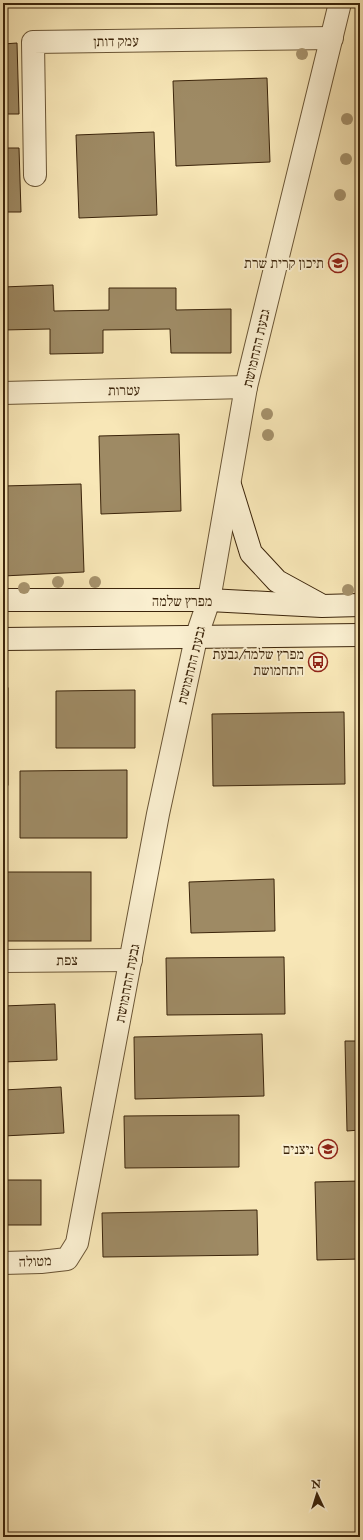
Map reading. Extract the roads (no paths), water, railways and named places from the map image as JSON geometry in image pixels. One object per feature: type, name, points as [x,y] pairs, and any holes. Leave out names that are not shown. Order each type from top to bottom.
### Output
[{"type":"street","name":"גבעת התחמושת","points":[[67,1259],[77,1243],[158,814],[196,638],[209,600],[246,387],[340,3]]},
{"type":"street","name":"עמק דותן","points":[[35,174],[33,42],[332,38]]},
{"type":"street","name":"עטרות","points":[[3,393],[246,387]]},
{"type":"street","points":[[230,485],[251,553],[278,581],[322,606]]},
{"type":"street","name":"מפרץ שלמה","points":[[3,600],[209,600],[322,606],[360,605]]},
{"type":"street","points":[[3,639],[360,635]]},
{"type":"street","name":"צפת","points":[[3,961],[131,960]]},
{"type":"street","name":"מטולה","points":[[3,1263],[41,1262],[67,1259]]},
{"type":"place","name":"תיכון קרית שרת","points":[[338,263]]},
{"type":"place","name":"מפרץ שלמה/גבעת התחמושת","points":[[318,662]]},
{"type":"place","name":"ניצנים","points":[[328,1149]]}]
